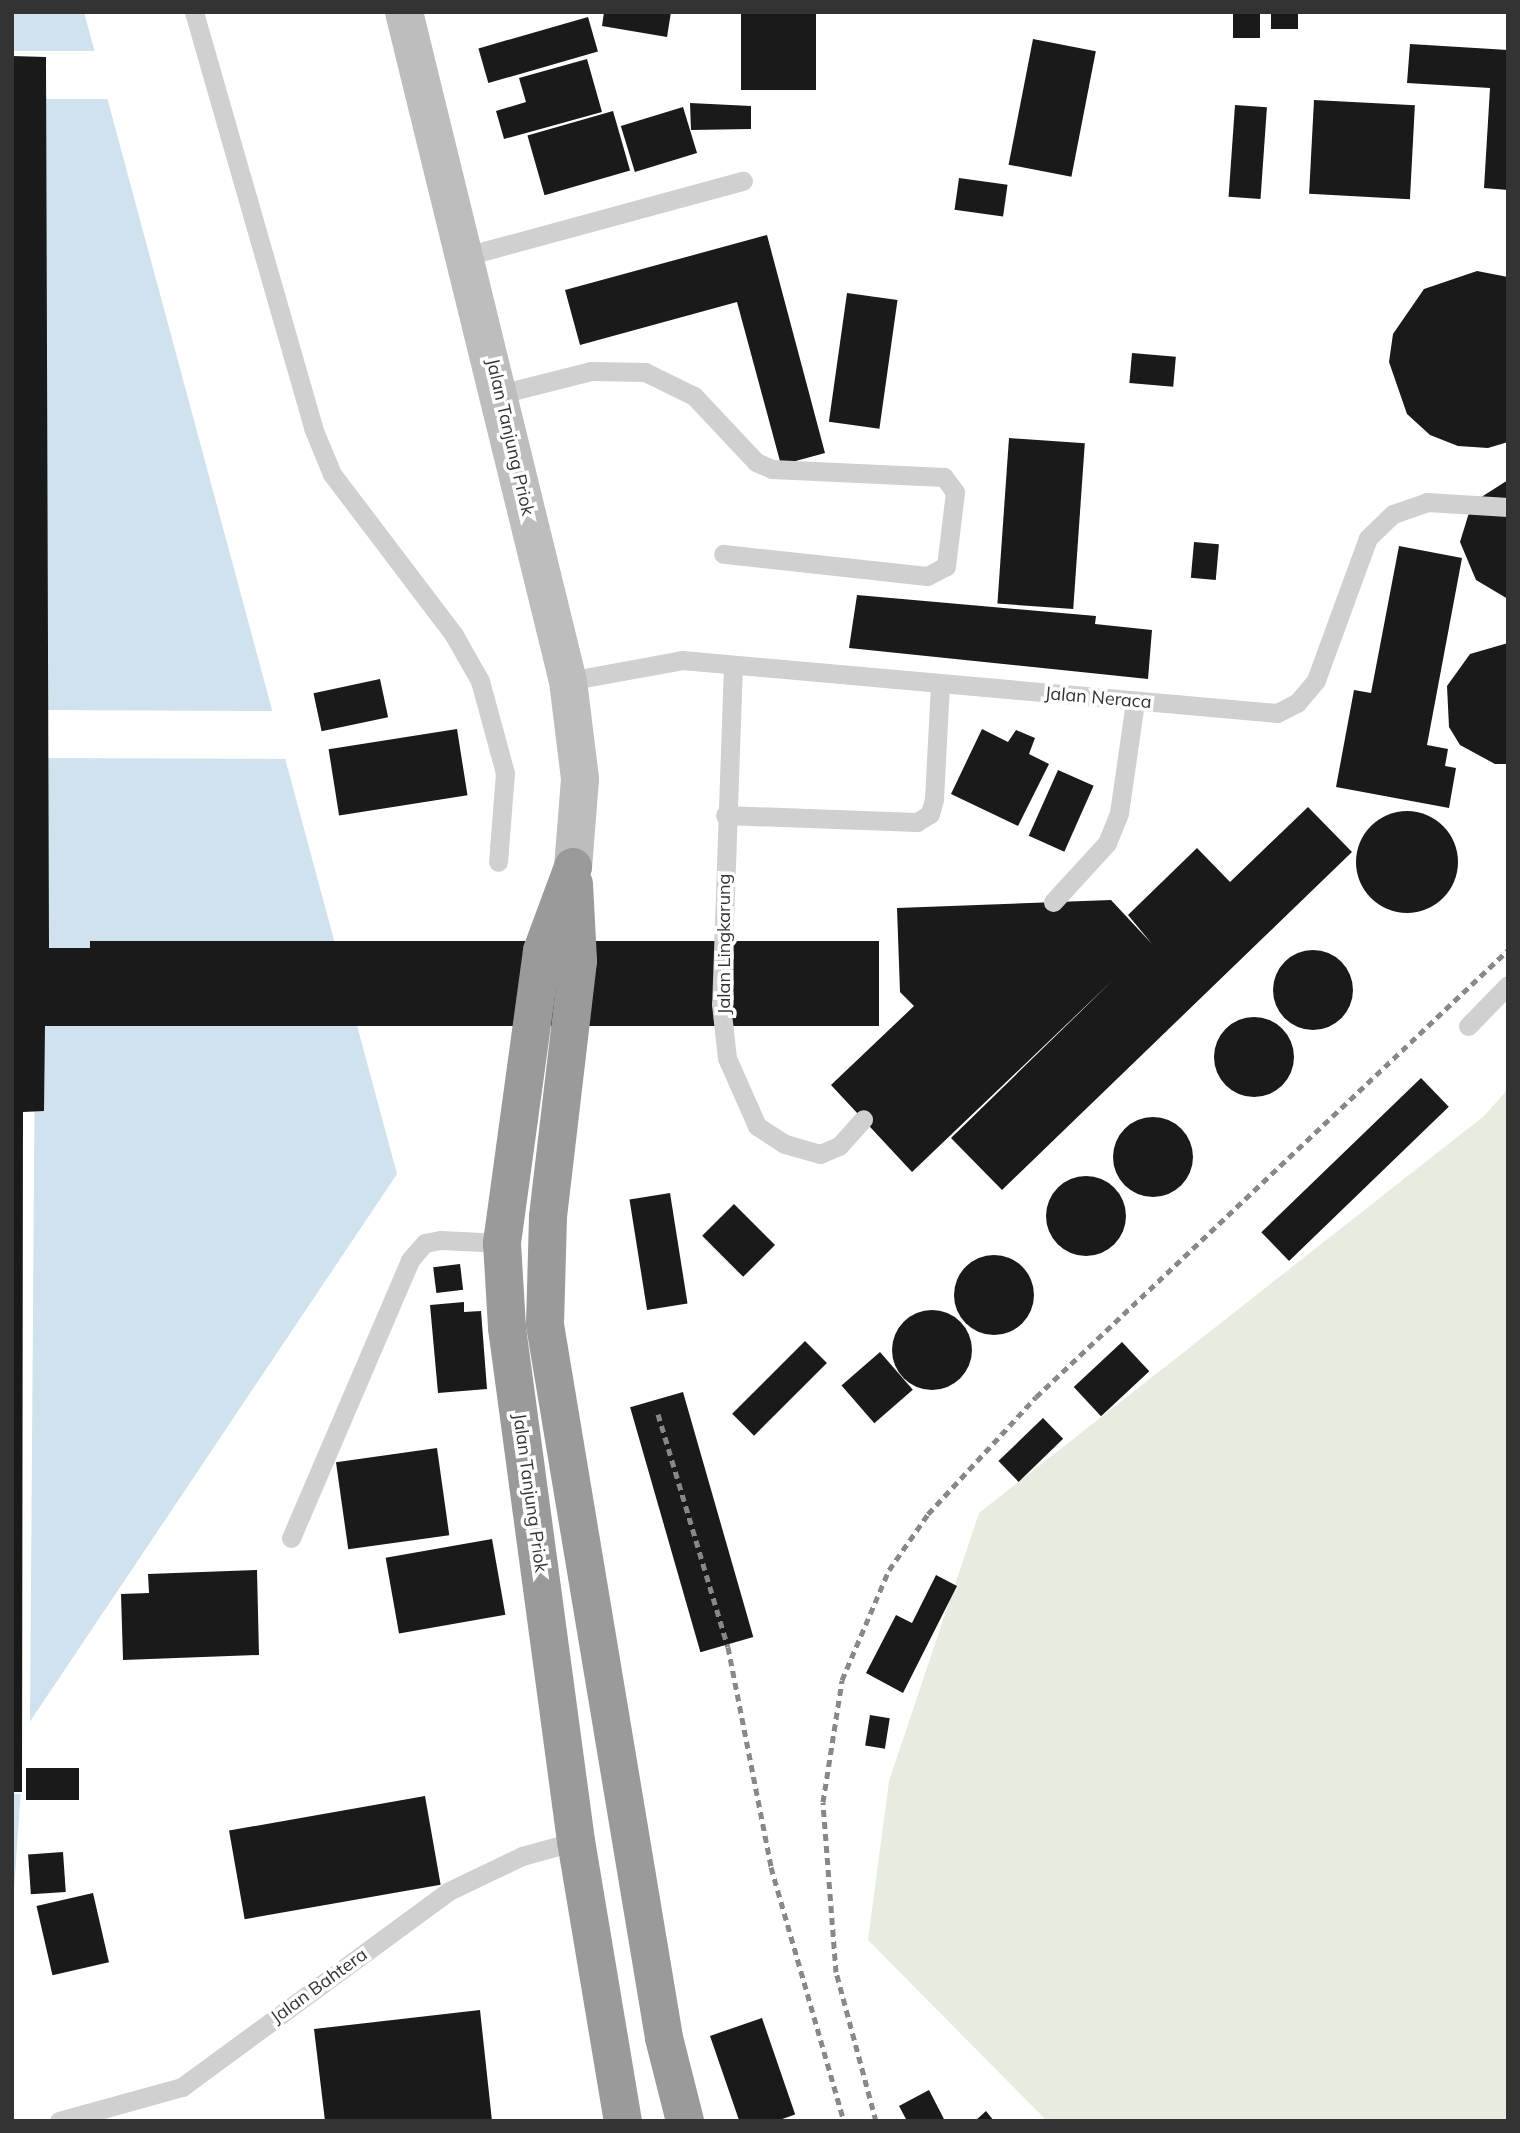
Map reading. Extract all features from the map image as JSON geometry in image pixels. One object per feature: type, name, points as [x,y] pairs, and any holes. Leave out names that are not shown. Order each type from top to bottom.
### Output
[{"type":"highway","name":"Jalan Tanjung Priok","points":[[573,867],[542,951],[502,1243],[507,1328],[576,1841],[623,2121]]},
{"type":"highway","name":"Jalan Tanjung Priok","points":[[573,867],[578,961],[548,1217],[545,1325],[664,2038],[685,2121]]},
{"type":"street","name":"Jalan Tanjung Priok","points":[[404,12],[500,394],[568,681],[580,779],[573,867]]},
{"type":"lane","points":[[194,12],[313,428],[332,474],[454,635],[480,681],[505,773],[498,862]]},
{"type":"lane","points":[[466,257],[743,181]]},
{"type":"lane","points":[[500,394],[591,371],[645,372],[694,397],[756,462],[772,469],[944,477],[955,492],[946,566],[927,576],[723,554]]},
{"type":"lane","name":"Jalan Neraca","points":[[568,681],[682,660],[1277,713],[1297,703],[1317,680],[1368,538],[1393,514],[1427,502],[1508,507]]},
{"type":"lane","name":"Jalan Lingkarung","points":[[733,665],[725,815],[722,1004],[727,1058],[757,1126],[805,1153],[839,1146],[863,1119]]},
{"type":"lane","points":[[725,815],[917,822],[930,814],[934,799],[940,684]]},
{"type":"lane","points":[[1053,902],[1107,843],[1119,813],[1135,702]]},
{"type":"lane","points":[[1468,1026],[1508,985]]},
{"type":"lane","points":[[291,1538],[410,1260],[425,1243],[441,1240],[502,1243]]},
{"type":"lane","name":"Jalan Bahtera","points":[[58,2121],[182,2087],[449,1891],[522,1856],[576,1841]]},
{"type":"shaded area","points":[[1508,1089],[1508,2121],[1047,2121],[868,1940],[889,1781],[979,1513],[1484,1116]]},
{"type":"water","points":[[12,12],[84,12],[397,1174],[25,1729],[12,1920]]},
{"type":"pier","points":[[12,51],[98,51],[111,99],[43,99],[38,710],[276,711],[289,759],[37,758],[30,1727],[25,1730],[25,1794],[12,1794]]},
{"type":"building","points":[[604,12],[671,12],[667,37],[602,26]]},
{"type":"building","points":[[741,12],[816,12],[816,90],[741,90]]},
{"type":"building","points":[[1233,12],[1260,12],[1260,38],[1233,38]]},
{"type":"building","points":[[1271,12],[1298,12],[1298,29],[1271,29]]},
{"type":"building","points":[[588,17],[598,52],[488,83],[478,48]]},
{"type":"building","points":[[1033,39],[1096,51],[1071,177],[1009,165]]},
{"type":"building","points":[[1410,44],[1508,50],[1508,190],[1484,188],[1490,88],[1407,83]]},
{"type":"building","points":[[12,56],[46,57],[49,948],[90,948],[90,941],[879,941],[879,1026],[45,1026],[44,1111],[23,1112],[22,1792],[12,1792]]},
{"type":"building","points":[[587,59],[602,112],[504,139],[496,111],[526,102],[519,78]]},
{"type":"building","points":[[1314,100],[1415,105],[1410,199],[1309,194]]},
{"type":"building","points":[[690,103],[751,106],[751,129],[691,130]]},
{"type":"building","points":[[1235,105],[1267,107],[1261,199],[1229,197]]},
{"type":"building","points":[[683,107],[697,153],[635,172],[621,126]]},
{"type":"building","points":[[613,111],[630,171],[545,195],[527,136]]},
{"type":"building","points":[[959,178],[1008,185],[1003,217],[955,210]]},
{"type":"building","points":[[767,235],[825,453],[781,465],[737,302],[580,345],[565,290]]},
{"type":"building","points":[[1477,271],[1508,277],[1508,442],[1488,448],[1458,446],[1430,435],[1407,414],[1389,362],[1393,334],[1424,289]]},
{"type":"building","points":[[847,293],[898,300],[879,429],[829,422]]},
{"type":"building","points":[[1132,353],[1176,357],[1173,387],[1129,383]]},
{"type":"building","points":[[1009,438],[1085,443],[1073,609],[997,604]]},
{"type":"building","points":[[1508,480],[1508,599],[1476,580],[1460,542],[1472,503]]},
{"type":"building","points":[[1194,542],[1219,544],[1216,580],[1191,578]]},
{"type":"building","points":[[1399,546],[1462,558],[1427,745],[1448,749],[1445,766],[1456,768],[1449,808],[1336,787],[1354,690],[1371,693]]},
{"type":"building","points":[[857,595],[1096,616],[1095,624],[1152,630],[1148,679],[849,648]]},
{"type":"building","points":[[1508,643],[1508,764],[1495,764],[1460,745],[1449,727],[1447,686],[1470,654]]},
{"type":"building","points":[[380,679],[388,717],[322,731],[313,693]]},
{"type":"building","points":[[457,729],[467,795],[339,816],[329,749]]},
{"type":"building","points":[[982,729],[1008,742],[1016,730],[1035,738],[1029,754],[1049,764],[1018,826],[951,794]]},
{"type":"building","points":[[1058,770],[1094,786],[1064,852],[1029,836]]},
{"type":"building","points":[[1308,807],[1352,852],[1002,1190],[951,1138],[1114,979],[912,1172],[831,1085],[914,1006],[900,992],[897,908],[1111,900],[1152,944],[1128,915],[1197,848],[1230,882]]},
{"type":"building","points":[[1407,811],[1426,815],[1443,826],[1454,843],[1458,862],[1454,881],[1443,898],[1426,909],[1407,913],[1388,909],[1371,898],[1360,881],[1356,862],[1360,843],[1371,826],[1388,815]]},
{"type":"building","points":[[1313,950],[1328,953],[1341,962],[1350,975],[1353,990],[1350,1005],[1341,1018],[1328,1027],[1313,1030],[1298,1027],[1285,1018],[1276,1005],[1273,990],[1276,975],[1285,962],[1298,953]]},
{"type":"building","points":[[1254,1017],[1269,1020],[1282,1029],[1291,1042],[1294,1057],[1291,1072],[1282,1085],[1269,1094],[1254,1097],[1239,1094],[1226,1085],[1217,1072],[1214,1057],[1217,1042],[1226,1029],[1239,1020]]},
{"type":"building","points":[[1421,1078],[1449,1107],[1289,1261],[1261,1232]]},
{"type":"building","points":[[1153,1117],[1168,1120],[1181,1129],[1190,1142],[1193,1157],[1190,1172],[1181,1185],[1168,1194],[1153,1197],[1138,1194],[1125,1185],[1116,1172],[1113,1157],[1116,1142],[1125,1129],[1138,1120]]},
{"type":"building","points":[[1086,1176],[1101,1179],[1114,1188],[1123,1201],[1126,1216],[1123,1231],[1114,1244],[1101,1253],[1086,1256],[1071,1253],[1058,1244],[1049,1231],[1046,1216],[1049,1201],[1058,1188],[1071,1179]]},
{"type":"building","points":[[670,1193],[688,1304],[647,1310],[630,1199]]},
{"type":"building","points":[[734,1204],[775,1245],[743,1277],[702,1236]]},
{"type":"building","points":[[994,1255],[1009,1258],[1022,1267],[1031,1280],[1034,1295],[1031,1310],[1022,1323],[1009,1332],[994,1335],[979,1332],[966,1323],[957,1310],[954,1295],[957,1280],[966,1267],[979,1258]]},
{"type":"building","points":[[460,1264],[463,1290],[436,1293],[433,1267]]},
{"type":"building","points":[[464,1302],[464,1312],[481,1311],[487,1389],[438,1393],[430,1305]]},
{"type":"building","points":[[932,1310],[947,1313],[960,1322],[969,1335],[972,1350],[969,1365],[960,1378],[947,1387],[932,1390],[917,1387],[904,1378],[895,1365],[892,1350],[895,1335],[904,1322],[917,1313]]},
{"type":"building","points":[[805,1341],[827,1363],[754,1436],[732,1414]]},
{"type":"building","points":[[1122,1342],[1149,1371],[1101,1416],[1074,1387]]},
{"type":"building","points":[[880,1352],[913,1390],[874,1423],[842,1385]]},
{"type":"building","points":[[683,1392],[753,1637],[700,1652],[630,1407]]},
{"type":"building","points":[[1043,1418],[1063,1439],[1019,1482],[998,1461]]},
{"type":"building","points":[[437,1448],[449,1535],[348,1549],[336,1462]]},
{"type":"building","points":[[492,1539],[505,1615],[399,1634],[386,1558]]},
{"type":"building","points":[[257,1570],[259,1655],[123,1660],[121,1594],[149,1593],[148,1574]]},
{"type":"building","points":[[936,1575],[957,1586],[903,1693],[866,1673],[896,1615],[912,1623]]},
{"type":"building","points":[[870,1715],[890,1718],[885,1749],[865,1746]]},
{"type":"building","points":[[26,1768],[79,1768],[79,1800],[26,1800]]},
{"type":"building","points":[[425,1796],[441,1885],[245,1919],[229,1831]]},
{"type":"building","points":[[63,1852],[66,1892],[31,1894],[28,1854]]},
{"type":"building","points":[[93,1893],[109,1962],[52,1975],[36,1906]]},
{"type":"building","points":[[480,2010],[492,2121],[325,2121],[314,2029]]},
{"type":"building","points":[[762,2018],[795,2114],[776,2121],[739,2121],[710,2036]]},
{"type":"building","points":[[929,2090],[945,2121],[907,2121],[899,2106]]},
{"type":"building","points":[[986,2111],[994,2121],[975,2121]]},
{"type":"railway","points":[[876,2121],[836,1972],[823,1802],[842,1680],[889,1570],[928,1514],[1036,1397],[1508,950]]},
{"type":"railway","points":[[658,1414],[728,1647],[771,1867],[844,2121]]}]
